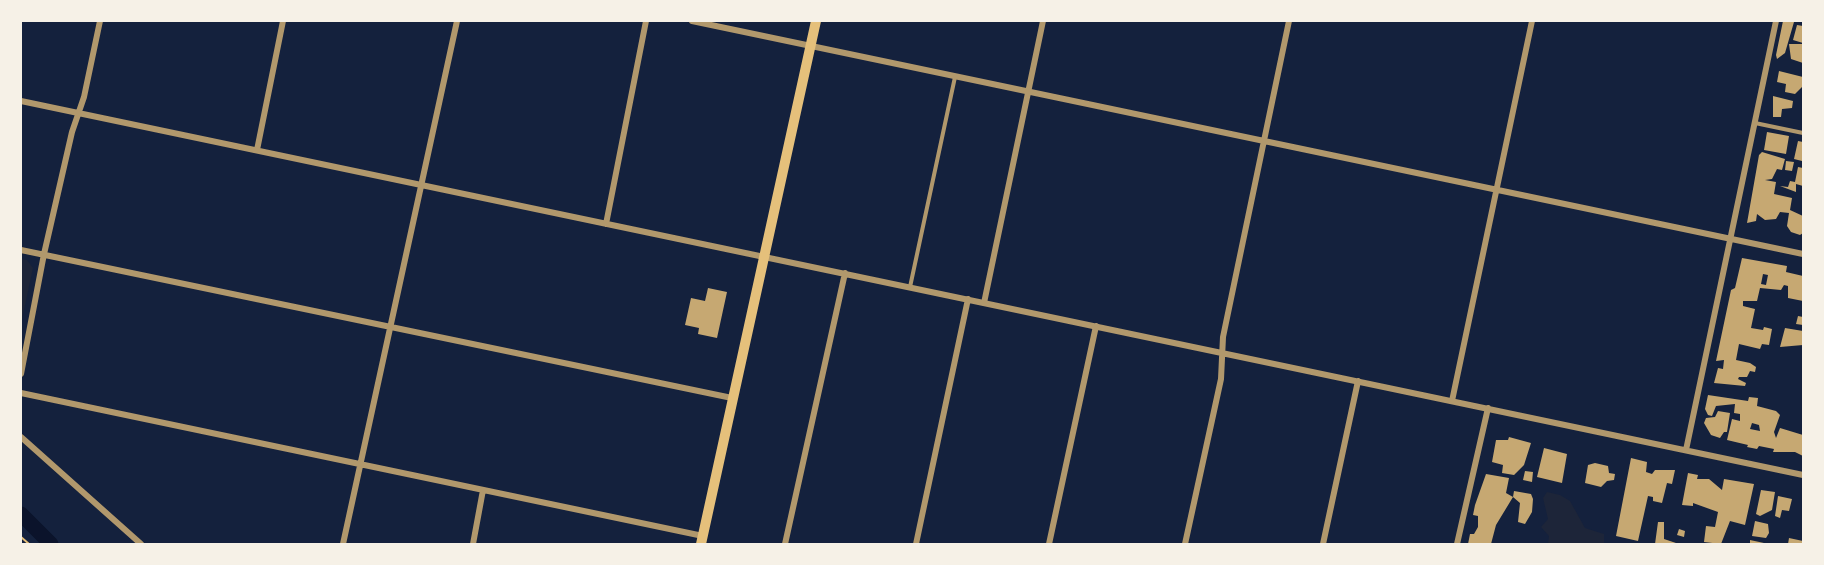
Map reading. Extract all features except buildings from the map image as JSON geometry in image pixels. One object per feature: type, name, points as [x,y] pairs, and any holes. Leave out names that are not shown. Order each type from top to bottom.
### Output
[{"type":"main road","points":[[702,540],[816,21]]},
{"type":"street","points":[[21,374],[44,254],[78,113],[84,97],[100,21]]},
{"type":"street","points":[[256,150],[283,21]]},
{"type":"street","points":[[343,544],[457,21]]},
{"type":"street","points":[[606,224],[646,21]]},
{"type":"street","points":[[692,21],[1803,254]]},
{"type":"street","points":[[984,303],[1043,21]]},
{"type":"street","points":[[1185,544],[1221,379],[1223,337],[1289,21]]},
{"type":"street","points":[[1452,401],[1532,21]]},
{"type":"street","points":[[1686,450],[1776,21]]},
{"type":"street","points":[[21,101],[764,255],[1803,475]]},
{"type":"street","points":[[21,249],[732,398]]},
{"type":"street","points":[[785,544],[845,273]]},
{"type":"street","points":[[916,544],[968,299]]},
{"type":"street","points":[[1049,544],[1096,326]]},
{"type":"street","points":[[1323,544],[1358,381]]},
{"type":"street","points":[[21,393],[483,490],[702,540]]},
{"type":"street","points":[[1456,544],[1488,408]]},
{"type":"street","points":[[21,437],[141,544]]},
{"type":"street","points":[[472,544],[483,490]]},
{"type":"lane","points":[[910,287],[955,76]]},
{"type":"lane","points":[[1755,123],[1803,133]]},
{"type":"path","points":[[21,537],[28,544]]},
{"type":"shaded area","points":[[21,259],[27,260],[33,268],[21,324]]},
{"type":"shaded area","points":[[1547,492],[1560,495],[1570,501],[1585,528],[1604,534],[1604,544],[1548,544],[1549,536],[1541,527],[1548,519],[1543,498]]},
{"type":"waterway","points":[[21,514],[51,544]]}]
